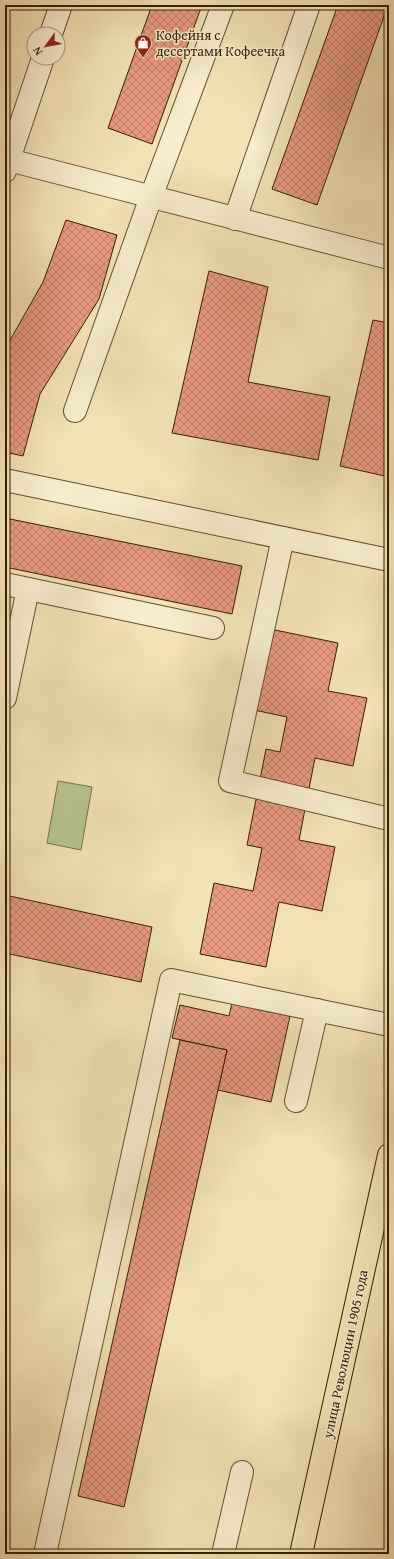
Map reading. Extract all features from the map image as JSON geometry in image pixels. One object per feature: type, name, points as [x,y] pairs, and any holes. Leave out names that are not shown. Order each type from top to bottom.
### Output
[{"type":"main road","name":"улица Революции 1905 года","points":[[301,1554],[389,1155]]},
{"type":"street","points":[[54,26],[61,5]]},
{"type":"street","points":[[75,412],[151,197],[223,5]]},
{"type":"street","points":[[235,219],[309,5]]},
{"type":"street","points":[[40,66],[6,164],[151,197],[389,258]]},
{"type":"street","points":[[5,480],[389,560]]},
{"type":"street","points":[[283,538],[230,781],[389,819]]},
{"type":"street","points":[[5,584],[213,628]]},
{"type":"street","points":[[5,698],[28,589]]},
{"type":"street","points":[[45,1554],[172,980],[389,1025]]},
{"type":"street","points":[[296,1101],[317,1010]]},
{"type":"street","points":[[223,1554],[242,1472]]},
{"type":"green space","points":[[58,781],[92,787],[81,850],[47,843]]},
{"type":"building","points":[[152,5],[202,5],[152,144],[108,128]]},
{"type":"building","points":[[338,5],[388,5],[317,205],[272,189]]},
{"type":"building","points":[[66,220],[117,235],[99,299],[40,394],[23,456],[5,452],[5,349],[43,282]]},
{"type":"building","points":[[209,271],[268,287],[248,382],[330,397],[318,460],[172,433]]},
{"type":"building","points":[[373,320],[389,323],[389,477],[340,466]]},
{"type":"building","points":[[5,518],[242,566],[232,614],[5,567]]},
{"type":"building","points":[[270,629],[338,643],[328,691],[367,698],[353,766],[315,758],[299,840],[335,847],[322,911],[279,902],[266,967],[200,954],[214,883],[253,891],[262,848],[247,845],[266,749],[280,752],[287,717],[254,710]]},
{"type":"building","points":[[5,895],[152,927],[141,982],[5,953]]},
{"type":"building","points":[[232,1003],[290,1016],[271,1102],[218,1090],[227,1050],[172,1038],[180,1005],[229,1016]]},
{"type":"building","points":[[180,1040],[227,1050],[124,1507],[78,1496]]},
{"type":"building","points":[[377,1549],[389,1552],[389,1554],[376,1554]]},
{"type":"place","name":"Кофейня с десертами Кофеечка","points":[[143,58]]}]
